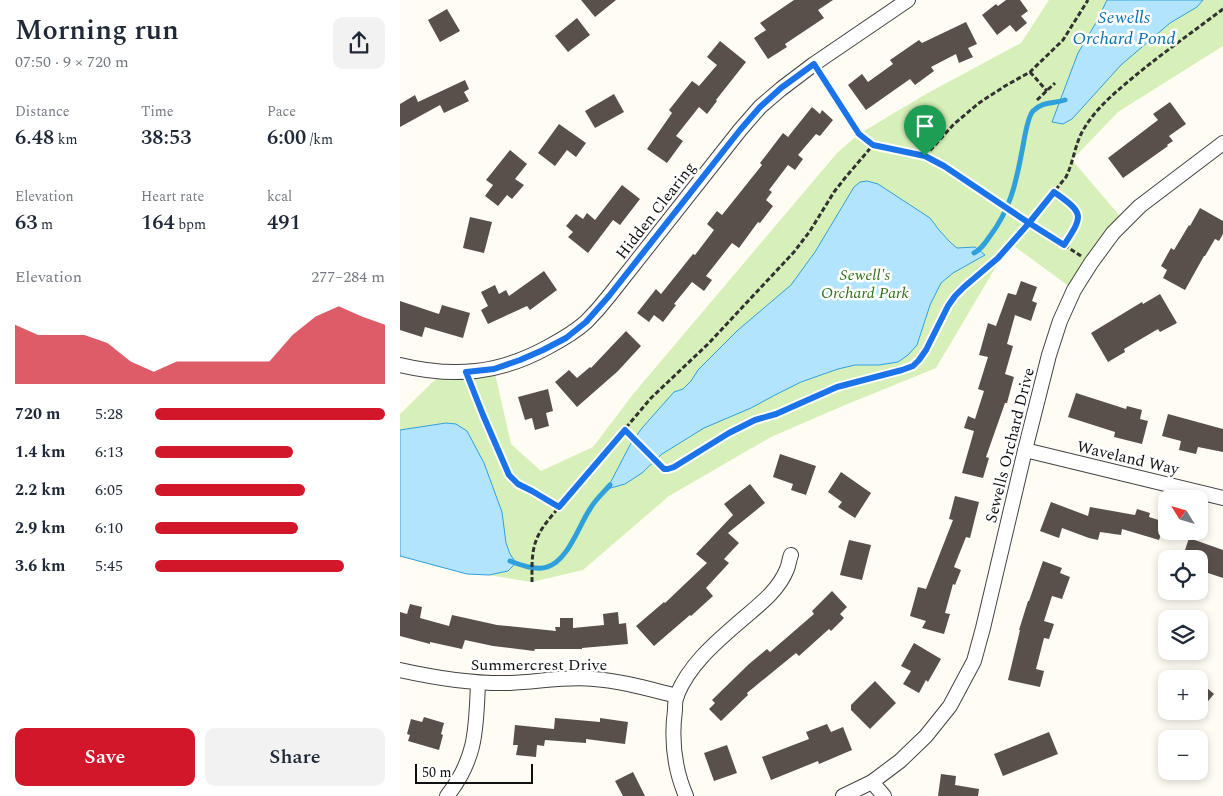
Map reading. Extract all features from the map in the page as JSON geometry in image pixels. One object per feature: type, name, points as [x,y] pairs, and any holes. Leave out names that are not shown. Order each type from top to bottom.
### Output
[{"type":"street","name":"Hidden Clearing","points":[[400,365],[443,372],[494,369],[520,360],[566,338],[586,322],[621,281],[760,107],[781,88],[814,64],[908,0]]},
{"type":"street","name":"Sewells Orchard Drive","points":[[843,796],[872,782],[900,761],[926,736],[950,706],[974,661],[1049,354],[1060,321],[1074,290],[1113,233],[1140,206],[1223,142]]},
{"type":"street","name":"Waveland Way","points":[[1025,450],[1223,498]]},
{"type":"street","points":[[686,796],[672,746],[677,696],[703,654],[764,600],[777,586],[787,570],[791,554]]},
{"type":"street","name":"Summercrest Drive","points":[[400,670],[478,683],[592,679],[618,682],[677,696]]},
{"type":"street","points":[[447,796],[464,771],[471,752],[475,731],[478,683]]},
{"type":"street","points":[[872,782],[884,796]]},
{"type":"path","points":[[925,156],[954,124],[979,103],[1030,72],[1063,40],[1088,0]]},
{"type":"path","points":[[625,430],[664,469],[668,469],[755,420],[776,414],[837,387],[913,366],[926,350],[955,296],[998,258],[1066,177],[1084,128],[1110,96],[1223,10]]},
{"type":"path","points":[[814,64],[859,134],[873,145],[925,156],[944,166],[1091,263]]},
{"type":"path","points":[[1030,72],[1047,90]]},
{"type":"path","points":[[1037,100],[1055,83]]},
{"type":"path","points":[[532,582],[532,557],[537,536],[544,526],[651,398],[708,344],[794,252],[810,231],[834,192],[873,145]]},
{"type":"path","points":[[1054,192],[1073,206],[1077,212],[1078,220],[1076,227],[1064,245]]},
{"type":"path","points":[[466,372],[509,475],[518,484],[559,507]]},
{"type":"green space","name":"Sewell's Orchard Park","points":[[1049,0],[1223,0],[1223,46],[1118,112],[1072,160],[1125,222],[1074,290],[1010,243],[936,368],[771,437],[669,496],[583,570],[532,582],[438,567],[400,555],[400,414],[443,372],[494,369],[511,444],[541,471],[593,447],[634,393],[837,153],[859,134],[926,94],[1021,43]]},
{"type":"water","name":"Sewells Orchard Pond","points":[[1107,0],[1203,0],[1197,7],[1170,23],[1121,65],[1072,119],[1063,124],[1052,122],[1078,53]]},
{"type":"water","points":[[867,181],[878,184],[930,218],[957,248],[975,247],[985,255],[953,273],[941,283],[930,305],[917,345],[898,362],[879,365],[855,365],[801,382],[751,408],[704,428],[662,454],[642,473],[625,484],[607,489],[630,445],[642,428],[674,392],[683,389],[698,370],[738,330],[791,285],[815,252],[854,187],[860,182]]},
{"type":"water","points":[[446,423],[456,424],[467,431],[484,463],[502,512],[506,543],[516,563],[508,571],[489,575],[467,574],[400,556],[400,430]]},
{"type":"building","points":[[581,0],[616,0],[595,17]]},
{"type":"building","points":[[794,0],[833,0],[818,10],[824,18],[785,44],[787,47],[768,59],[754,38],[766,30],[760,23]]},
{"type":"building","points":[[1006,0],[1020,0],[1028,11],[1021,16],[1027,23],[1016,32],[1010,25],[997,35],[982,15],[996,4],[998,6]]},
{"type":"building","points":[[447,9],[460,31],[440,42],[428,20]]},
{"type":"building","points":[[577,18],[590,35],[568,52],[555,36]]},
{"type":"building","points":[[966,22],[977,44],[968,48],[973,57],[959,63],[956,54],[931,67],[934,71],[915,85],[910,79],[866,110],[848,85],[862,74],[868,82],[893,64],[890,60],[919,40],[922,43]]},
{"type":"building","points":[[720,41],[746,62],[707,114],[699,107],[676,136],[683,141],[667,163],[647,149],[672,113],[669,110],[692,81],[699,86],[717,65],[707,57]]},
{"type":"building","points":[[465,80],[469,89],[464,92],[469,101],[444,113],[440,105],[400,127],[400,104],[415,95],[418,102]]},
{"type":"building","points":[[614,94],[624,112],[595,128],[585,111]]},
{"type":"building","points":[[1170,102],[1186,124],[1169,136],[1173,141],[1168,146],[1123,178],[1108,158],[1158,120],[1153,114]]},
{"type":"building","points":[[812,107],[820,114],[822,110],[833,120],[820,136],[816,134],[798,155],[803,159],[795,170],[788,165],[769,190],[772,192],[766,200],[773,206],[760,223],[758,222],[739,248],[732,243],[706,276],[712,280],[704,291],[692,282],[674,304],[676,305],[663,322],[654,315],[649,322],[637,313],[656,289],[661,294],[693,254],[695,255],[714,230],[707,224],[717,211],[722,215],[762,165],[760,163],[783,133],[788,137]]},
{"type":"building","points":[[559,124],[586,143],[576,157],[567,150],[555,166],[538,153]]},
{"type":"building","points":[[510,150],[527,164],[515,179],[524,185],[512,199],[507,195],[498,206],[485,196],[493,185],[486,180]]},
{"type":"building","points":[[622,185],[640,199],[620,225],[613,220],[588,253],[568,237],[573,232],[566,226],[576,214],[583,219],[587,213],[595,220]]},
{"type":"building","points":[[1200,208],[1223,221],[1223,234],[1219,241],[1215,239],[1185,290],[1163,278],[1167,270],[1161,266],[1171,248],[1174,250]]},
{"type":"building","points":[[470,217],[492,222],[484,253],[463,248]]},
{"type":"building","points":[[544,271],[557,290],[530,310],[527,306],[488,324],[481,310],[488,306],[481,292],[495,285],[499,294],[506,290],[509,296]]},
{"type":"building","points":[[1021,281],[1037,287],[1032,301],[1037,303],[1031,321],[1015,315],[1007,344],[1013,346],[1005,374],[1014,377],[1007,403],[1005,403],[986,457],[989,458],[983,478],[962,473],[974,431],[964,428],[968,416],[975,419],[984,391],[978,389],[988,357],[979,355],[988,323],[996,326],[1008,293],[1016,295]]},
{"type":"building","points":[[1160,294],[1177,323],[1160,332],[1158,329],[1124,349],[1125,352],[1108,362],[1091,333],[1142,302],[1143,304]]},
{"type":"building","points":[[400,301],[439,314],[442,305],[470,313],[463,338],[425,327],[422,337],[400,330]]},
{"type":"building","points":[[626,331],[641,346],[618,371],[577,407],[555,382],[569,370],[577,378],[591,368]]},
{"type":"building","points":[[548,389],[553,411],[546,413],[549,426],[535,430],[532,418],[525,420],[518,397]]},
{"type":"building","points":[[1076,393],[1126,409],[1127,406],[1142,410],[1140,419],[1148,421],[1142,444],[1114,437],[1115,432],[1068,417]]},
{"type":"building","points":[[1168,414],[1223,429],[1223,452],[1198,447],[1196,454],[1179,450],[1181,441],[1162,436]]},
{"type":"building","points":[[780,454],[816,466],[806,495],[791,490],[793,484],[773,477]]},
{"type":"building","points":[[841,472],[871,493],[855,518],[838,507],[842,502],[828,492]]},
{"type":"building","points":[[750,484],[765,503],[728,533],[739,543],[724,559],[729,563],[706,588],[713,596],[654,646],[636,626],[665,603],[707,563],[696,554],[733,515],[724,504]]},
{"type":"building","points":[[955,496],[979,502],[970,538],[966,537],[954,567],[961,570],[955,585],[953,584],[945,613],[950,614],[944,634],[922,628],[926,621],[910,616],[918,587],[926,589],[953,520],[949,519]]},
{"type":"building","points":[[1051,502],[1088,516],[1090,507],[1135,515],[1137,509],[1150,513],[1149,517],[1158,520],[1158,540],[1122,529],[1121,535],[1100,532],[1098,540],[1062,528],[1059,538],[1040,531]]},
{"type":"building","points":[[849,540],[871,545],[862,580],[840,575]]},
{"type":"building","points":[[1188,540],[1195,540],[1223,550],[1223,578],[1208,573],[1208,550],[1185,550]]},
{"type":"building","points":[[1043,561],[1062,568],[1060,573],[1070,577],[1062,599],[1052,596],[1044,621],[1054,624],[1049,639],[1044,638],[1036,669],[1044,671],[1040,687],[1008,680],[1019,630]]},
{"type":"building","points":[[832,591],[847,607],[840,614],[844,618],[831,631],[829,629],[799,656],[796,653],[747,693],[748,695],[721,721],[709,709],[715,703],[712,700],[749,664],[767,649],[770,652],[814,614],[812,611]]},
{"type":"building","points":[[410,604],[422,607],[420,618],[449,626],[452,615],[497,625],[556,631],[555,627],[560,627],[560,618],[573,618],[573,628],[604,625],[603,614],[618,612],[619,624],[626,623],[628,644],[582,649],[535,649],[534,651],[493,646],[465,640],[462,649],[430,642],[430,644],[400,636],[400,612],[407,614]]},
{"type":"building","points":[[914,643],[941,659],[928,682],[926,680],[919,693],[903,684],[911,671],[901,666]]},
{"type":"building","points":[[875,681],[896,703],[870,729],[851,710],[851,705]]},
{"type":"building","points":[[1208,689],[1214,694],[1208,701]]},
{"type":"building","points":[[424,717],[444,723],[439,750],[408,741],[410,735],[407,734],[411,719],[422,722]]},
{"type":"building","points":[[555,718],[600,722],[600,718],[628,722],[625,744],[586,739],[586,743],[545,740],[544,746],[537,745],[536,757],[516,755],[518,745],[513,745],[515,725],[554,729]]},
{"type":"building","points":[[827,724],[831,732],[843,727],[852,750],[819,764],[818,761],[771,780],[762,757],[809,739],[806,732]]},
{"type":"building","points":[[1049,732],[1058,754],[1003,776],[994,754]]},
{"type":"building","points":[[727,745],[737,773],[714,781],[704,753]]},
{"type":"building","points":[[633,772],[645,796],[623,796],[615,781]]},
{"type":"building","points":[[941,774],[956,776],[955,785],[979,789],[978,796],[938,796]]},
{"type":"waterway","points":[[974,253],[985,243],[1003,216],[1015,185],[1031,114],[1037,108],[1048,103],[1065,100]]},
{"type":"waterway","points":[[510,561],[528,567],[543,568],[561,558],[592,506],[610,485]]},
{"type":"route","points":[[925,156],[873,145],[866,140],[859,134],[814,64],[781,88],[760,107],[740,130],[682,205],[586,322],[566,338],[520,360],[494,369],[466,372],[509,475],[518,484],[559,507],[625,430],[664,469],[668,469],[755,420],[776,414],[837,387],[913,366],[926,350],[955,296],[998,258],[1010,242],[1029,223],[1064,245],[1076,227],[1078,220],[1077,212],[1073,206],[1054,192],[1029,223],[1000,202],[925,156]]}]
